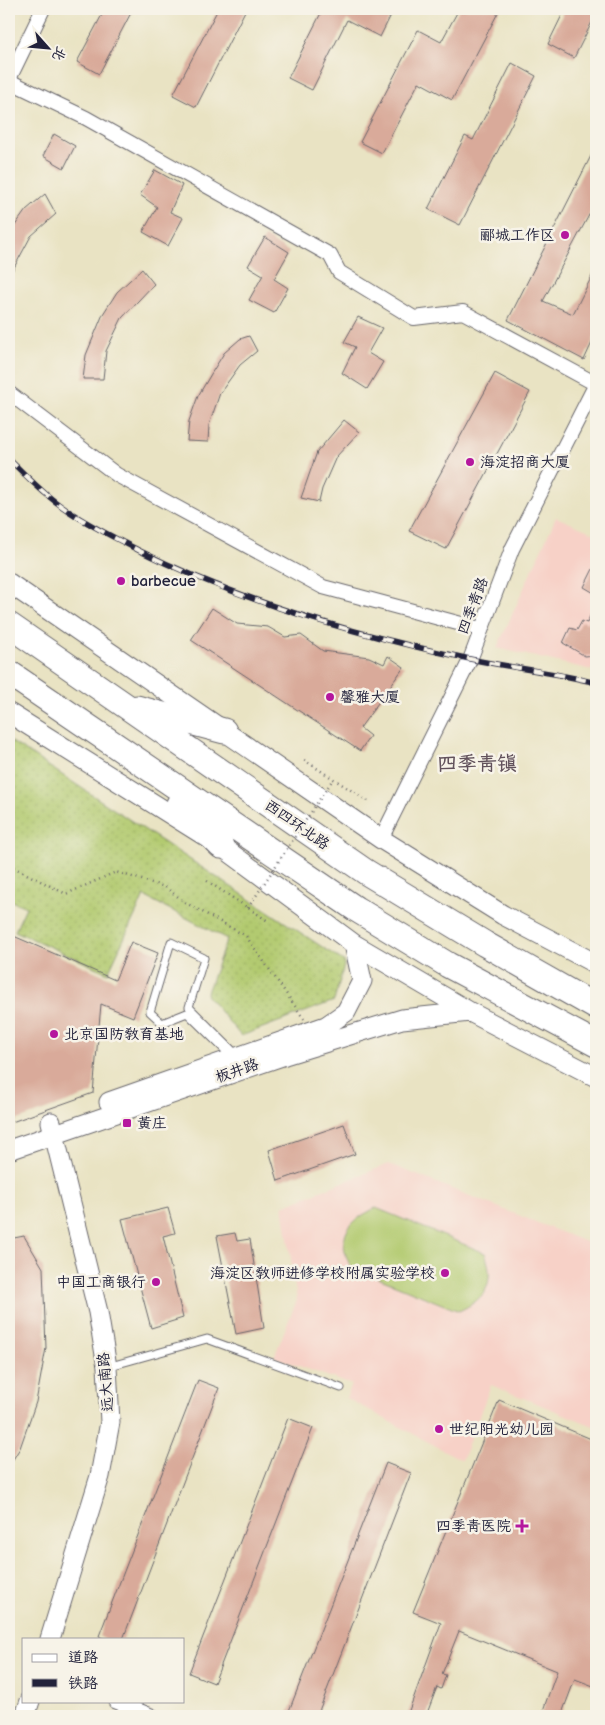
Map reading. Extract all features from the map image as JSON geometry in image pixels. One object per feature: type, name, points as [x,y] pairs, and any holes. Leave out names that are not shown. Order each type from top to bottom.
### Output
[{"type":"highway","name":"西四环北路","points":[[9,625],[366,872],[485,944],[596,1007]]},
{"type":"highway","points":[[9,673],[134,760],[356,909],[448,965],[596,1044]]},
{"type":"highway","points":[[120,703],[224,730]]},
{"type":"highway","points":[[134,760],[221,846]]},
{"type":"street","points":[[43,9],[9,80],[86,118],[330,255],[339,272],[414,318],[462,312],[596,384]]},
{"type":"street","name":"四季青路","points":[[381,840],[470,660],[480,629],[512,549],[596,384]]},
{"type":"street","points":[[9,393],[117,476],[323,587],[480,629]]},
{"type":"street","points":[[9,583],[381,840],[503,915],[596,964]]},
{"type":"street","points":[[9,713],[221,846],[354,944],[470,1012],[596,1077]]},
{"type":"street","points":[[9,1137],[53,1128],[236,1058],[326,1026],[346,1012],[362,981],[354,944]]},
{"type":"street","name":"板井路","points":[[9,1150],[53,1128],[402,1019],[470,1012]]},
{"type":"street","name":"远大南路","points":[[50,1638],[100,1476],[110,1422],[107,1367],[98,1312],[53,1128]]},
{"type":"street","points":[[25,1716],[30,1702]]},
{"type":"street","points":[[117,1702],[152,1716]]},
{"type":"lane","points":[[171,942],[204,958],[190,1006],[236,1058],[187,1013],[162,1023],[150,1012],[171,942]]},
{"type":"lane","points":[[107,1367],[207,1340],[341,1388]]},
{"type":"path","points":[[304,760],[371,803]]},
{"type":"path","points":[[248,908],[334,779]]},
{"type":"path","points":[[9,865],[66,894],[116,872],[165,886],[186,903],[246,936],[305,1020]]},
{"type":"path","points":[[206,881],[268,921]]},
{"type":"shaded area","points":[[556,517],[596,534],[596,671],[497,648]]},
{"type":"shaded area","name":"海淀区教师进修学校附属实验学校","points":[[389,1164],[596,1246],[596,1427],[491,1385],[462,1460],[346,1398],[352,1385],[274,1357],[297,1300],[283,1206]]},
{"type":"green space","points":[[9,740],[345,962],[334,1001],[241,1036],[206,995],[227,939],[144,896],[108,973],[15,931],[26,907],[9,900]]},
{"type":"green space","points":[[376,1208],[485,1253],[489,1281],[482,1295],[469,1306],[459,1311],[351,1267],[344,1247],[347,1231],[358,1218]]},
{"type":"building","points":[[105,9],[133,9],[99,74],[77,62]]},
{"type":"building","points":[[218,9],[246,9],[196,107],[173,95]]},
{"type":"building","points":[[323,9],[394,9],[380,37],[347,20],[312,90],[288,78]]},
{"type":"building","points":[[459,9],[500,9],[452,100],[419,82],[382,153],[360,142],[418,30],[441,42]]},
{"type":"building","points":[[565,9],[596,9],[596,14],[574,58],[548,44]]},
{"type":"building","points":[[512,63],[536,76],[460,225],[428,209],[465,136],[473,140]]},
{"type":"building","points":[[54,134],[75,146],[64,168],[43,156]]},
{"type":"building","name":"郦城工作区","points":[[596,146],[596,202],[543,301],[573,314],[596,268],[596,334],[584,360],[508,320]]},
{"type":"building","points":[[155,170],[182,185],[170,212],[183,218],[168,246],[143,232],[157,207],[140,195]]},
{"type":"building","points":[[45,194],[56,214],[31,236],[9,277],[9,234],[26,210]]},
{"type":"building","points":[[265,237],[289,252],[274,279],[288,288],[274,313],[249,300],[263,275],[248,266]]},
{"type":"building","points":[[142,269],[154,284],[122,318],[106,351],[103,379],[83,379],[86,355],[103,314],[117,292]]},
{"type":"building","points":[[358,317],[382,328],[368,353],[383,362],[367,389],[342,373],[355,347],[344,342]]},
{"type":"building","points":[[249,336],[257,351],[240,365],[220,393],[209,425],[208,442],[187,441],[189,421],[198,396],[224,353],[240,339]]},
{"type":"building","name":"海淀招商大厦","points":[[495,373],[530,392],[446,549],[409,531]]},
{"type":"building","points":[[344,420],[359,432],[336,457],[322,489],[319,502],[301,498],[317,452]]},
{"type":"building","points":[[596,563],[596,594],[584,587]]},
{"type":"building","points":[[596,602],[596,655],[585,656],[563,643],[570,628],[577,630],[582,621],[587,623]]},
{"type":"building","name":"馨雅大厦","points":[[212,608],[237,624],[268,627],[285,637],[301,635],[323,651],[369,657],[384,664],[388,656],[404,667],[360,728],[370,736],[360,751],[191,640]]},
{"type":"building","name":"北京国防教育基地","points":[[9,934],[115,980],[131,942],[158,953],[133,1017],[101,1004],[93,1093],[9,1123]]},
{"type":"building","points":[[344,1124],[355,1154],[278,1181],[269,1150]]},
{"type":"building","points":[[168,1208],[175,1233],[163,1236],[183,1318],[151,1328],[122,1219]]},
{"type":"building","points":[[235,1233],[237,1241],[250,1239],[264,1328],[236,1334],[217,1236]]},
{"type":"building","points":[[24,1236],[43,1268],[46,1348],[36,1402],[20,1448],[9,1466],[9,1239]]},
{"type":"building","points":[[198,1380],[219,1388],[123,1638],[102,1638],[99,1636]]},
{"type":"building","name":"四季青医院","points":[[499,1400],[596,1441],[596,1687],[575,1679],[561,1716],[541,1716],[557,1671],[459,1631],[442,1674],[446,1675],[441,1689],[437,1687],[426,1716],[407,1716],[441,1623],[413,1612]]},
{"type":"building","points":[[288,1418],[313,1428],[214,1683],[189,1673]]},
{"type":"building","points":[[386,1463],[411,1473],[317,1716],[287,1716]]},
{"type":"railway","points":[[9,459],[47,495],[79,518],[138,550],[218,586],[342,628],[427,650],[596,683]]},
{"type":"place","name":"郦城工作区","points":[[565,235]]},
{"type":"place","name":"海淀招商大厦","points":[[470,462]]},
{"type":"place","name":"barbecue","points":[[121,581]]},
{"type":"place","name":"馨雅大厦","points":[[330,697]]},
{"type":"place","name":"北京国防教育基地","points":[[54,1034]]},
{"type":"place","name":"黄庄","points":[[127,1123]]},
{"type":"place","name":"海淀区教师进修学校附属实验学校","points":[[445,1273]]},
{"type":"place","name":"中国工商银行","points":[[156,1282]]},
{"type":"place","name":"世纪阳光幼儿园","points":[[439,1429]]},
{"type":"place","name":"四季青医院","points":[[522,1526]]},
{"type":"district","name":"四季青镇","points":[[477,764]]}]
